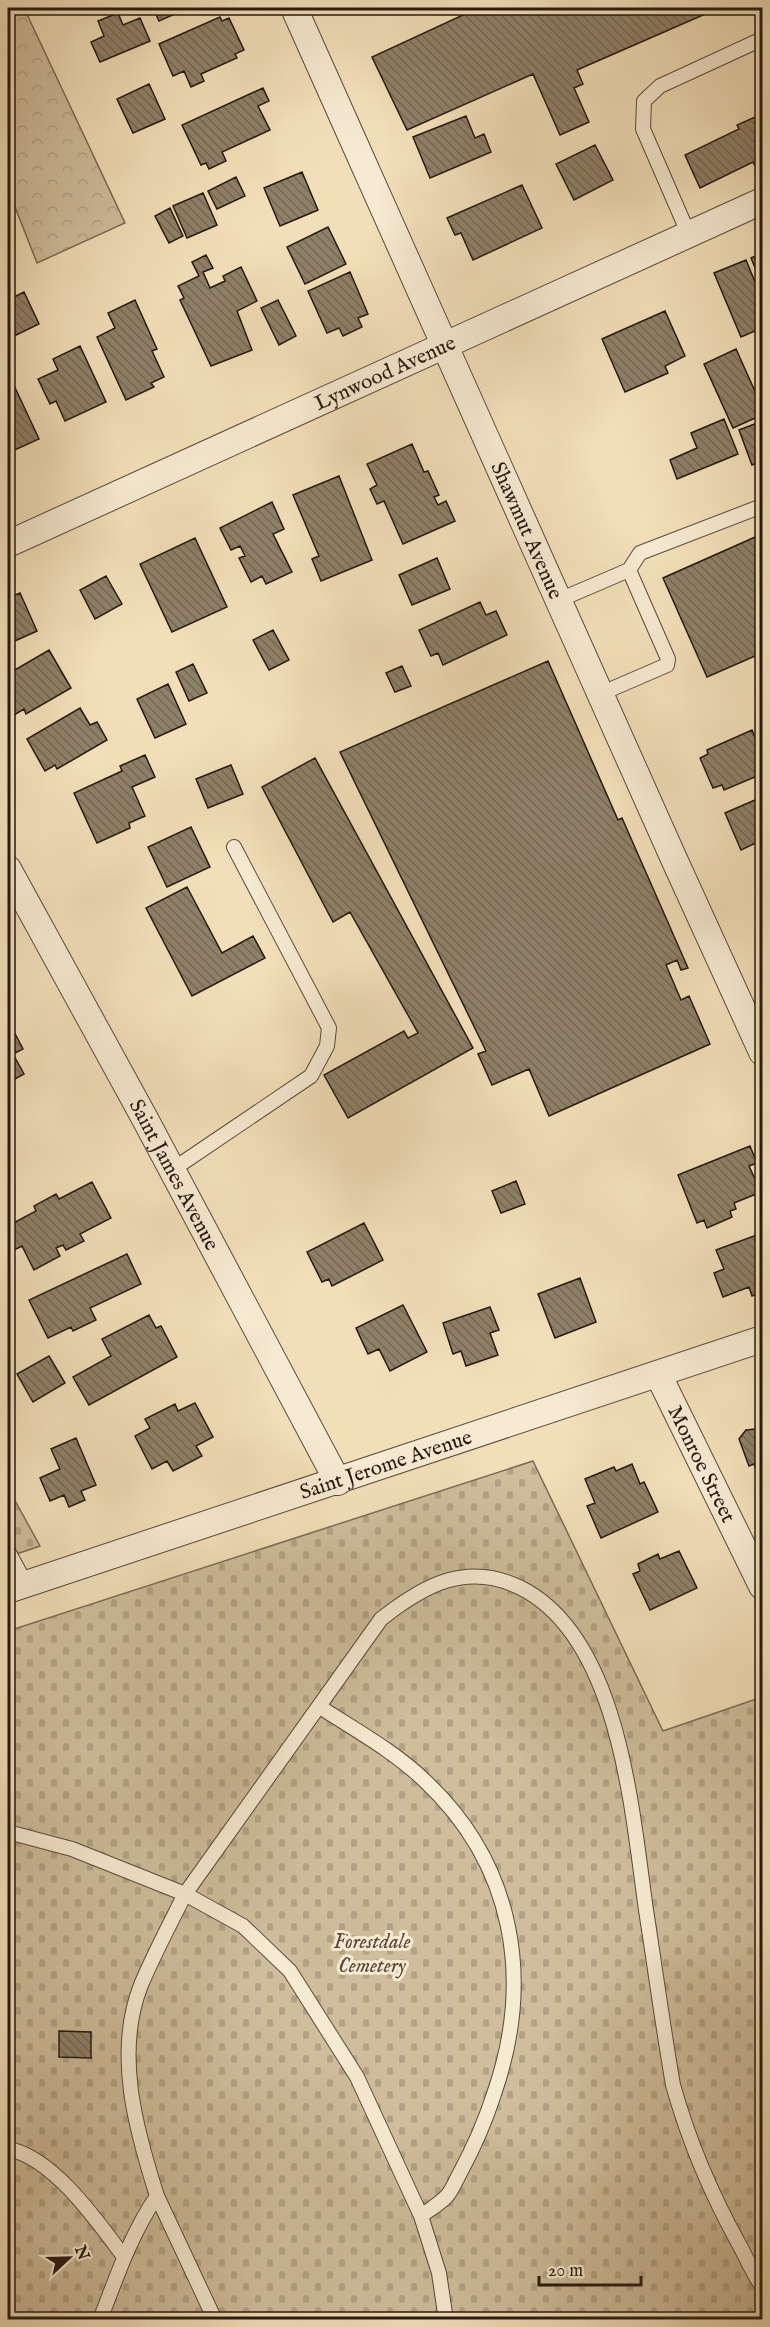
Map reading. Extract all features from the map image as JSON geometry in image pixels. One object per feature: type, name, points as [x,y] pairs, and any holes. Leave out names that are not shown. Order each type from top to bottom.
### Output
[{"type":"street","name":"Shawmut Avenue","points":[[294,8],[762,1052]]},
{"type":"street","name":"Lynwood Avenue","points":[[8,544],[762,201]]},
{"type":"street","name":"Saint James Avenue","points":[[8,869],[338,1482]]},
{"type":"street","name":"Saint Jerome Avenue","points":[[17,1587],[762,1339]]},
{"type":"street","name":"Monroe Street","points":[[658,1374],[762,1586]]},
{"type":"lane","points":[[689,235],[643,129],[644,101],[660,86],[762,39]]},
{"type":"lane","points":[[559,600],[629,570],[640,554],[762,506]]},
{"type":"lane","points":[[600,694],[667,665],[668,659],[629,570]]},
{"type":"lane","points":[[172,1170],[310,1076],[327,1046],[329,1028],[234,847]]},
{"type":"lane","points":[[8,1551],[17,1587]]},
{"type":"lane","points":[[215,2319],[157,2196],[137,2133],[130,2096],[133,2019],[141,1987],[185,1894],[381,1619],[412,1594],[441,1582],[472,1575],[509,1582],[537,1596],[566,1622],[586,1654],[602,1692],[627,1779],[673,2085],[686,2131],[720,2210],[762,2286]]},
{"type":"lane","points":[[320,1707],[392,1754],[424,1779],[450,1807],[473,1838],[497,1882],[510,1925],[514,1976],[510,2024],[499,2079],[480,2135],[447,2195],[421,2216]]},
{"type":"lane","points":[[8,1832],[72,1849],[185,1894],[243,1926],[290,1971],[357,2077],[421,2216],[439,2273],[446,2319]]},
{"type":"lane","points":[[8,2149],[53,2172],[87,2208],[124,2257]]},
{"type":"lane","points":[[100,2319],[141,2220],[157,2196]]},
{"type":"green space","points":[[8,8],[24,8],[125,223],[37,263],[8,189]]},
{"type":"green space","name":"Forestdale Cemetery","points":[[533,1461],[663,1731],[762,1697],[762,2319],[8,2319],[8,1631]]},
{"type":"green space","points":[[8,1488],[40,1546],[8,1557]]},
{"type":"building","points":[[153,8],[172,8],[175,14],[159,21]]},
{"type":"building","points":[[478,8],[525,8],[527,11],[534,8],[719,8],[577,70],[583,84],[574,88],[589,122],[560,135],[533,74],[407,130],[372,57]]},
{"type":"building","points":[[118,13],[123,25],[140,18],[150,41],[100,62],[91,42],[104,36],[98,21]]},
{"type":"building","points":[[220,17],[222,21],[229,18],[244,50],[235,54],[237,58],[201,74],[204,81],[191,87],[184,71],[173,76],[159,44]]},
{"type":"building","points":[[149,84],[165,119],[133,133],[117,99]]},
{"type":"building","points":[[263,88],[269,101],[258,106],[270,130],[222,152],[226,161],[209,169],[206,163],[201,165],[182,125]]},
{"type":"building","points":[[762,114],[762,165],[756,168],[753,162],[700,188],[685,155],[739,129],[737,125]]},
{"type":"building","points":[[466,116],[475,138],[484,134],[491,152],[430,178],[413,137]]},
{"type":"building","points":[[595,145],[613,180],[574,200],[556,164]]},
{"type":"building","points":[[302,172],[318,210],[280,226],[264,188]]},
{"type":"building","points":[[236,177],[245,196],[217,209],[208,191]]},
{"type":"building","points":[[522,185],[542,228],[473,260],[461,233],[455,235],[447,218]]},
{"type":"building","points":[[203,193],[217,225],[187,238],[173,206]]},
{"type":"building","points":[[170,208],[183,236],[169,243],[155,216]]},
{"type":"building","points":[[328,227],[346,264],[305,284],[287,247]]},
{"type":"building","points":[[762,253],[762,285],[751,258]]},
{"type":"building","points":[[206,255],[213,268],[203,272],[210,288],[225,281],[223,276],[241,267],[257,301],[237,311],[252,350],[211,366],[180,300],[184,298],[178,286],[199,276],[192,262]]},
{"type":"building","points":[[746,260],[762,299],[762,328],[741,337],[714,273]]},
{"type":"building","points":[[350,272],[368,314],[358,318],[362,327],[343,336],[339,328],[327,333],[308,291]]},
{"type":"building","points":[[24,292],[39,324],[8,339],[8,300]]},
{"type":"building","points":[[135,300],[157,349],[152,351],[164,377],[151,383],[154,387],[126,400],[97,337],[115,328],[108,313]]},
{"type":"building","points":[[278,300],[296,336],[279,345],[261,308]]},
{"type":"building","points":[[665,311],[685,356],[665,366],[668,373],[625,392],[602,339]]},
{"type":"building","points":[[80,346],[106,402],[65,421],[56,401],[50,404],[38,379],[58,370],[53,359]]},
{"type":"building","points":[[736,349],[762,407],[762,415],[733,428],[704,364]]},
{"type":"building","points":[[11,379],[39,439],[8,453],[8,381]]},
{"type":"building","points":[[724,419],[738,454],[677,479],[670,460],[697,448],[691,433]]},
{"type":"building","points":[[762,421],[762,461],[752,465],[739,430]]},
{"type":"building","points":[[412,444],[424,472],[428,471],[439,495],[434,497],[438,505],[446,501],[455,521],[403,544],[384,501],[377,504],[370,489],[377,485],[367,464]]},
{"type":"building","points":[[339,476],[372,560],[321,581],[312,559],[319,556],[293,495]]},
{"type":"building","points":[[272,502],[284,529],[273,534],[292,572],[266,584],[262,576],[251,582],[239,558],[245,556],[240,546],[231,550],[220,528]]},
{"type":"building","points":[[762,534],[762,653],[707,677],[663,578]]},
{"type":"building","points":[[195,538],[227,607],[172,632],[140,564]]},
{"type":"building","points":[[437,558],[450,589],[412,605],[399,575]]},
{"type":"building","points":[[106,576],[122,604],[95,619],[80,590]]},
{"type":"building","points":[[20,593],[37,631],[8,644],[8,598]]},
{"type":"building","points":[[480,602],[486,615],[496,611],[507,635],[443,665],[438,653],[431,656],[419,630]]},
{"type":"building","points":[[273,630],[289,660],[269,670],[253,640]]},
{"type":"building","points":[[49,650],[71,688],[26,714],[24,709],[14,715],[8,704],[8,674]]},
{"type":"building","points":[[548,661],[618,820],[622,818],[688,968],[681,970],[677,960],[666,965],[681,1000],[689,996],[710,1044],[549,1116],[529,1069],[492,1085],[478,1054],[486,1051],[340,752]]},
{"type":"building","points":[[193,664],[207,693],[189,701],[176,672]]},
{"type":"building","points":[[402,666],[411,686],[395,692],[386,673]]},
{"type":"building","points":[[168,684],[186,724],[155,738],[137,699]]},
{"type":"building","points":[[80,708],[90,725],[97,722],[107,740],[57,769],[55,765],[45,771],[27,739]]},
{"type":"building","points":[[752,730],[762,754],[762,774],[724,790],[722,785],[713,788],[700,758],[708,754],[707,750]]},
{"type":"building","points":[[145,755],[155,777],[132,787],[145,816],[129,823],[130,828],[97,843],[74,793],[122,771],[120,766]]},
{"type":"building","points":[[315,758],[473,1048],[348,1118],[324,1075],[404,1031],[408,1038],[418,1033],[350,912],[333,922],[262,787]]},
{"type":"building","points":[[231,765],[243,794],[208,808],[196,779]]},
{"type":"building","points":[[762,797],[762,840],[741,850],[725,813]]},
{"type":"building","points":[[191,827],[210,867],[167,887],[148,847]]},
{"type":"building","points":[[187,887],[222,953],[253,936],[265,958],[192,996],[146,908]]},
{"type":"building","points":[[11,1026],[23,1049],[13,1054],[24,1074],[8,1083],[8,1028]]},
{"type":"building","points":[[750,1146],[757,1163],[749,1166],[761,1192],[734,1203],[736,1209],[730,1211],[732,1217],[707,1228],[704,1220],[697,1223],[678,1175]]},
{"type":"building","points":[[516,1181],[525,1204],[501,1213],[492,1191]]},
{"type":"building","points":[[92,1182],[111,1218],[80,1234],[84,1241],[66,1250],[63,1245],[56,1248],[60,1256],[34,1270],[22,1246],[12,1251],[8,1241],[8,1226],[36,1211],[34,1206],[56,1194],[59,1199]]},
{"type":"building","points":[[364,1223],[383,1260],[332,1286],[329,1279],[322,1282],[307,1252]]},
{"type":"building","points":[[762,1233],[762,1292],[752,1296],[749,1287],[723,1297],[714,1273],[724,1269],[716,1250]]},
{"type":"building","points":[[127,1254],[141,1284],[90,1308],[96,1320],[73,1331],[71,1327],[48,1338],[29,1300]]},
{"type":"building","points":[[580,1278],[596,1322],[555,1338],[538,1294]]},
{"type":"building","points":[[403,1305],[427,1352],[390,1371],[379,1349],[368,1354],[356,1328]]},
{"type":"building","points":[[490,1307],[499,1330],[490,1333],[498,1355],[466,1366],[461,1351],[453,1354],[443,1323]]},
{"type":"building","points":[[149,1315],[156,1328],[161,1326],[177,1357],[89,1405],[73,1377],[111,1356],[102,1339]]},
{"type":"building","points":[[49,1356],[65,1383],[33,1402],[17,1374]]},
{"type":"building","points":[[195,1403],[213,1437],[196,1446],[202,1456],[173,1471],[167,1461],[152,1469],[135,1436],[150,1428],[145,1419],[175,1404],[178,1411]]},
{"type":"building","points":[[762,1422],[762,1485],[754,1464],[749,1466],[739,1439],[746,1430],[756,1429]]},
{"type":"building","points":[[76,1438],[96,1485],[81,1491],[85,1500],[69,1507],[64,1495],[50,1501],[40,1478],[60,1469],[51,1449]]},
{"type":"building","points":[[632,1464],[640,1484],[644,1482],[658,1512],[601,1538],[587,1506],[595,1503],[585,1479],[614,1467],[616,1471]]},
{"type":"building","points":[[679,1551],[697,1588],[650,1610],[633,1574],[640,1571],[638,1564],[658,1554],[660,1559]]},
{"type":"building","points":[[59,2031],[91,2032],[91,2058],[59,2057]]}]
